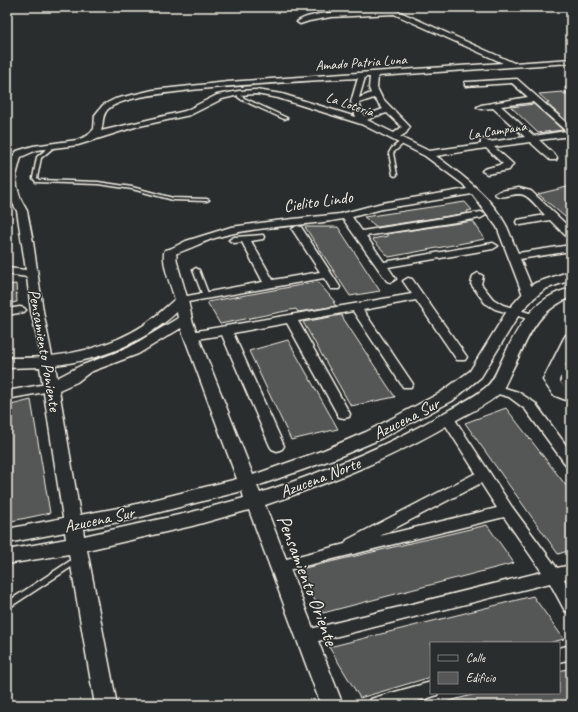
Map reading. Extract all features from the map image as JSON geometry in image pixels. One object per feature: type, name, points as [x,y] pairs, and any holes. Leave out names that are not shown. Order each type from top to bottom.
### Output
[{"type":"street","points":[[384,7],[512,64]]},
{"type":"street","points":[[300,22],[309,18],[395,12]]},
{"type":"street","name":"Amado Patria Luna","points":[[90,138],[98,130],[99,115],[106,107],[118,100],[153,92],[219,85],[360,80],[374,75],[571,60]]},
{"type":"street","points":[[374,75],[375,91]]},
{"type":"street","points":[[389,110],[373,114],[363,121],[357,114],[355,102],[355,94],[360,80],[375,91],[389,110],[406,127],[394,137]]},
{"type":"street","points":[[468,84],[514,81],[571,132]]},
{"type":"street","points":[[210,101],[212,92],[219,85]]},
{"type":"street","points":[[355,102],[375,91]]},
{"type":"street","name":"La Lotería","points":[[90,138],[187,113],[200,108],[210,101],[239,92],[256,92],[279,96],[363,121],[428,154],[466,182],[495,216],[502,227],[529,295]]},
{"type":"street","points":[[481,107],[534,99]]},
{"type":"street","points":[[495,105],[553,158]]},
{"type":"street","name":"La Campana","points":[[428,154],[571,132]]},
{"type":"street","name":"Pensamiento Poniente","points":[[90,138],[52,147],[36,148],[20,153],[17,156],[11,176],[12,187],[16,200],[22,211],[37,311],[52,387],[78,552],[106,705]]},
{"type":"street","points":[[480,138],[508,164],[508,166],[487,171]]},
{"type":"street","name":"Cielito Lindo","points":[[170,253],[183,245],[206,236],[238,228],[346,216],[382,206],[474,191]]},
{"type":"street","points":[[500,194],[524,191],[528,193],[571,235]]},
{"type":"street","points":[[361,234],[481,215]]},
{"type":"street","points":[[346,216],[383,264],[391,278]]},
{"type":"street","points":[[521,222],[553,217]]},
{"type":"street","points":[[297,229],[335,287]]},
{"type":"street","points":[[259,237],[239,240],[269,284]]},
{"type":"street","points":[[383,264],[493,246]]},
{"type":"street","points":[[514,257],[571,248]]},
{"type":"street","name":"Pensamiento Oriente","points":[[170,253],[170,260],[182,300],[185,320],[332,705]]},
{"type":"street","points":[[7,271],[32,274]]},
{"type":"street","points":[[7,363],[19,364],[85,355],[124,342],[146,331],[182,300],[327,274]]},
{"type":"street","points":[[478,276],[476,284],[489,301],[498,307],[532,318]]},
{"type":"street","name":"Azucena Sur","points":[[7,536],[74,525],[129,513],[248,483],[330,454],[372,436],[446,397],[476,374],[514,311],[529,295],[540,286],[571,276]]},
{"type":"street","points":[[408,281],[461,357]]},
{"type":"street","points":[[571,292],[560,296],[532,318],[495,389],[513,393],[521,397],[530,406],[571,462]]},
{"type":"street","points":[[191,336],[291,320],[419,296]]},
{"type":"street","points":[[356,308],[407,384]]},
{"type":"street","points":[[7,312],[20,310]]},
{"type":"street","points":[[7,395],[52,387],[72,378],[85,369],[133,351],[185,320]]},
{"type":"street","points":[[291,320],[344,414]]},
{"type":"street","points":[[226,331],[277,446]]},
{"type":"street","points":[[571,338],[551,380],[554,388],[571,397]]},
{"type":"street","points":[[571,369],[568,382],[571,386]]},
{"type":"street","name":"Azucena Norte","points":[[7,557],[78,552],[255,502],[290,490],[350,466],[416,436],[495,389]]},
{"type":"street","points":[[447,418],[507,511],[554,576],[571,606]]},
{"type":"street","points":[[334,553],[484,475]]},
{"type":"street","points":[[280,566],[507,511]]},
{"type":"street","points":[[306,637],[571,571]]},
{"type":"street","points":[[560,655],[571,652]]},
{"type":"street","points":[[377,705],[430,690]]},
{"type":"lane","points":[[239,92],[240,97],[243,99],[285,118]]},
{"type":"lane","points":[[395,176],[391,153],[403,142]]},
{"type":"lane","points":[[52,147],[39,157],[35,178],[38,181],[98,183],[132,188],[173,199],[207,200]]},
{"type":"lane","points":[[196,270],[206,296]]},
{"type":"lane","points":[[7,606],[78,552]]},
{"type":"building","points":[[562,92],[571,98],[571,125],[546,103],[549,103],[539,94]]},
{"type":"building","points":[[534,104],[563,130],[538,133],[511,107]]},
{"type":"building","points":[[571,186],[571,222],[538,194]]},
{"type":"building","points":[[465,202],[472,210],[467,211],[468,213],[377,227],[364,217]]},
{"type":"building","points":[[473,221],[485,239],[389,257],[372,239],[388,236],[386,234]]},
{"type":"building","points":[[305,227],[338,227],[380,291],[350,296]]},
{"type":"building","points":[[318,282],[335,302],[333,302],[336,306],[298,312],[296,309],[220,324],[207,302]]},
{"type":"building","points":[[16,284],[17,302],[7,304],[7,285]]},
{"type":"building","points":[[341,315],[395,397],[351,406],[303,322]]},
{"type":"building","points":[[288,340],[338,429],[291,440],[249,351]]},
{"type":"building","points":[[31,400],[50,513],[7,522],[7,406]]},
{"type":"building","points":[[506,408],[571,492],[571,550],[558,554],[465,423]]},
{"type":"building","points":[[487,525],[514,563],[323,613],[296,570]]},
{"type":"building","points":[[533,596],[564,639],[553,642],[430,642],[430,677],[360,698],[329,647]]},
{"type":"building","points":[[571,668],[571,705],[446,705],[446,702],[475,694],[560,694],[560,671]]}]
